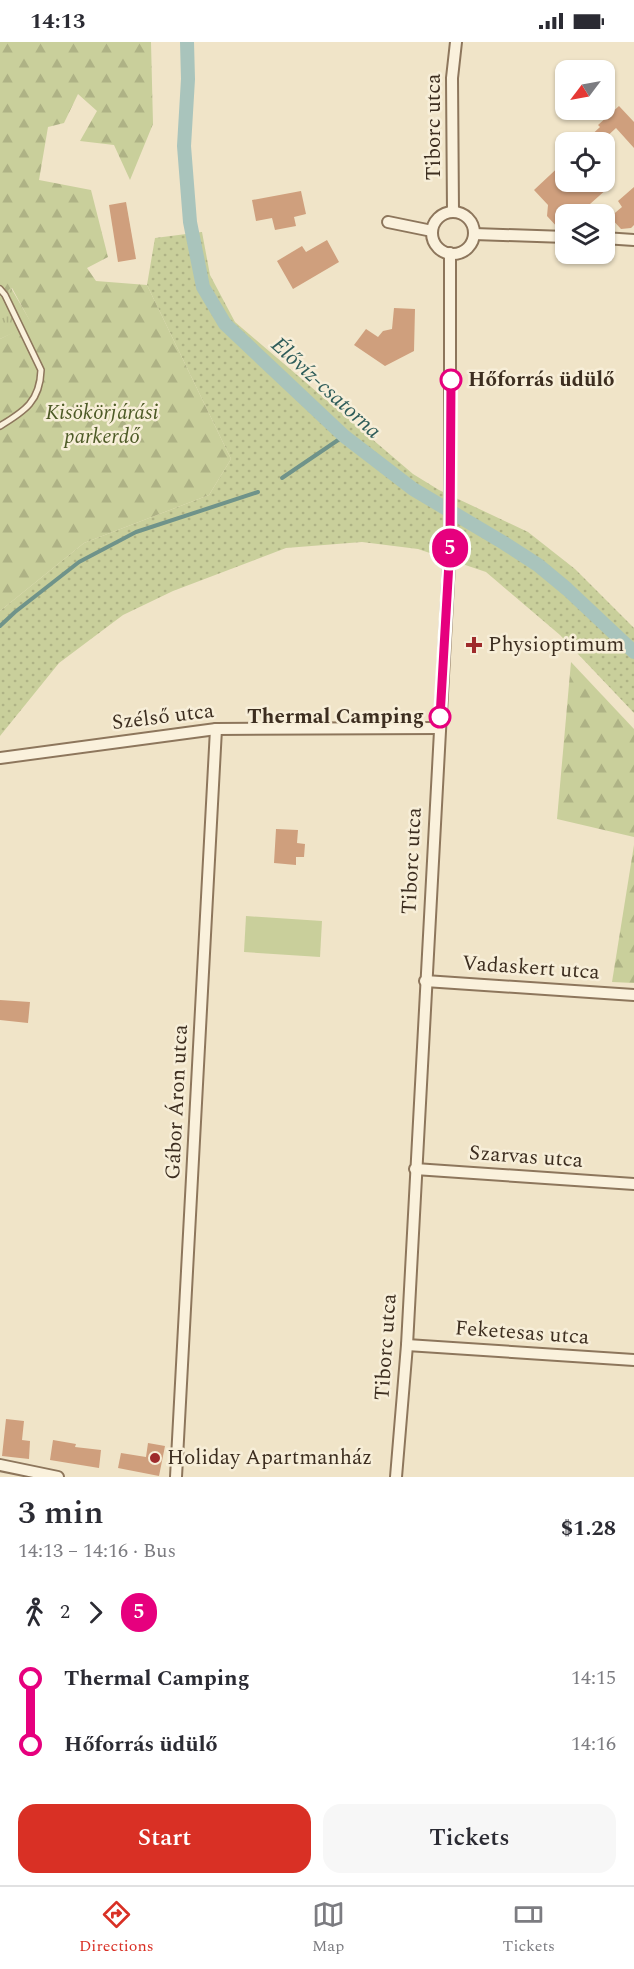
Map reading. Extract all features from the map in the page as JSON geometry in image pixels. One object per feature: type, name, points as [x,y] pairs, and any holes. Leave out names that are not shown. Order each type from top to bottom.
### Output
[{"type":"street","name":"Tiborc utca","points":[[453,212],[452,78],[456,42]]},
{"type":"street","points":[[453,212],[463,214],[469,219],[474,234],[471,243],[459,253],[439,249],[432,231],[435,221],[443,214],[453,212]]},
{"type":"street","points":[[388,222],[432,231]]},
{"type":"street","points":[[474,234],[555,237]]},
{"type":"street","points":[[615,239],[634,240]]},
{"type":"street","name":"Tiborc utca","points":[[397,1475],[407,1345],[450,532],[450,253]]},
{"type":"street","name":"Szélső utca","points":[[0,758],[216,729],[440,728]]},
{"type":"street","name":"Gábor Áron utca","points":[[176,1477],[216,729]]},
{"type":"street","name":"Vadaskert utca","points":[[425,981],[634,995]]},
{"type":"street","name":"Szarvas utca","points":[[415,1170],[634,1184]]},
{"type":"street","name":"Feketesas utca","points":[[407,1345],[634,1360]]},
{"type":"street","points":[[0,1465],[58,1477]]},
{"type":"lane","points":[[0,289],[41,370],[41,383],[36,397],[16,417],[0,426]]},
{"type":"green space","name":"Kisökörjárási parkerdő","points":[[0,42],[151,42],[153,124],[130,180],[114,145],[80,141],[97,111],[78,94],[64,123],[48,127],[39,180],[91,190],[108,257],[87,268],[96,281],[147,285],[231,459],[209,495],[84,543],[0,611],[0,339],[31,323],[12,288],[0,297]]},
{"type":"green space","points":[[202,232],[210,275],[235,322],[413,474],[439,490],[528,532],[575,569],[634,628],[634,713],[560,635],[486,572],[418,549],[362,542],[286,548],[173,591],[123,615],[59,663],[0,736],[0,611],[84,543],[209,495],[231,459],[147,285],[155,238]]},
{"type":"green space","points":[[11,288],[32,324],[0,339],[0,297]]},
{"type":"green space","points":[[571,662],[634,729],[634,837],[557,819]]},
{"type":"green space","points":[[634,845],[634,983],[612,982]]},
{"type":"green space","points":[[246,916],[322,921],[320,957],[244,952]]},
{"type":"building","points":[[619,106],[634,122],[634,148],[616,128],[612,132],[595,132],[604,120],[615,120],[615,110]]},
{"type":"building","points":[[555,170],[555,192],[604,192],[590,204],[555,204],[555,225],[547,216],[548,205],[534,190]]},
{"type":"building","points":[[634,187],[634,225],[631,228],[621,229],[615,222],[615,213],[622,207],[618,201]]},
{"type":"building","points":[[301,191],[306,214],[294,217],[296,226],[275,230],[272,218],[256,221],[252,200]]},
{"type":"building","points":[[126,202],[136,259],[118,262],[109,205]]},
{"type":"building","points":[[327,240],[339,262],[293,289],[277,261],[302,246],[306,252]]},
{"type":"building","points":[[394,308],[415,309],[414,351],[385,366],[354,345],[366,329],[378,337],[383,331],[392,329]]},
{"type":"building","points":[[276,829],[298,830],[297,843],[305,844],[304,857],[296,857],[296,865],[274,863]]},
{"type":"building","points":[[0,1000],[30,1002],[28,1023],[0,1020]]},
{"type":"building","points":[[6,1419],[24,1421],[22,1440],[30,1441],[29,1459],[2,1456]]},
{"type":"building","points":[[53,1440],[76,1444],[75,1447],[101,1450],[99,1468],[50,1460]]},
{"type":"building","points":[[148,1443],[165,1446],[159,1476],[118,1468],[121,1453],[146,1457]]},
{"type":"waterway","name":"Élővíz-csatorna","points":[[187,42],[188,79],[184,146],[190,222],[203,287],[225,324],[344,436],[413,489],[538,565],[634,652]]},
{"type":"waterway","points":[[282,478],[344,436]]},
{"type":"waterway","points":[[0,626],[79,562],[136,532],[258,492]]},
{"type":"bus line","name":"5","points":[[440,717],[450,545],[451,380]]},
{"type":"place","name":"Hőforrás üdülő","points":[[451,380]]},
{"type":"place","name":"Physioptimum","points":[[474,645]]},
{"type":"place","name":"Thermal Camping","points":[[440,717]]},
{"type":"place","name":"Holiday Apartmanház","points":[[155,1458]]}]
